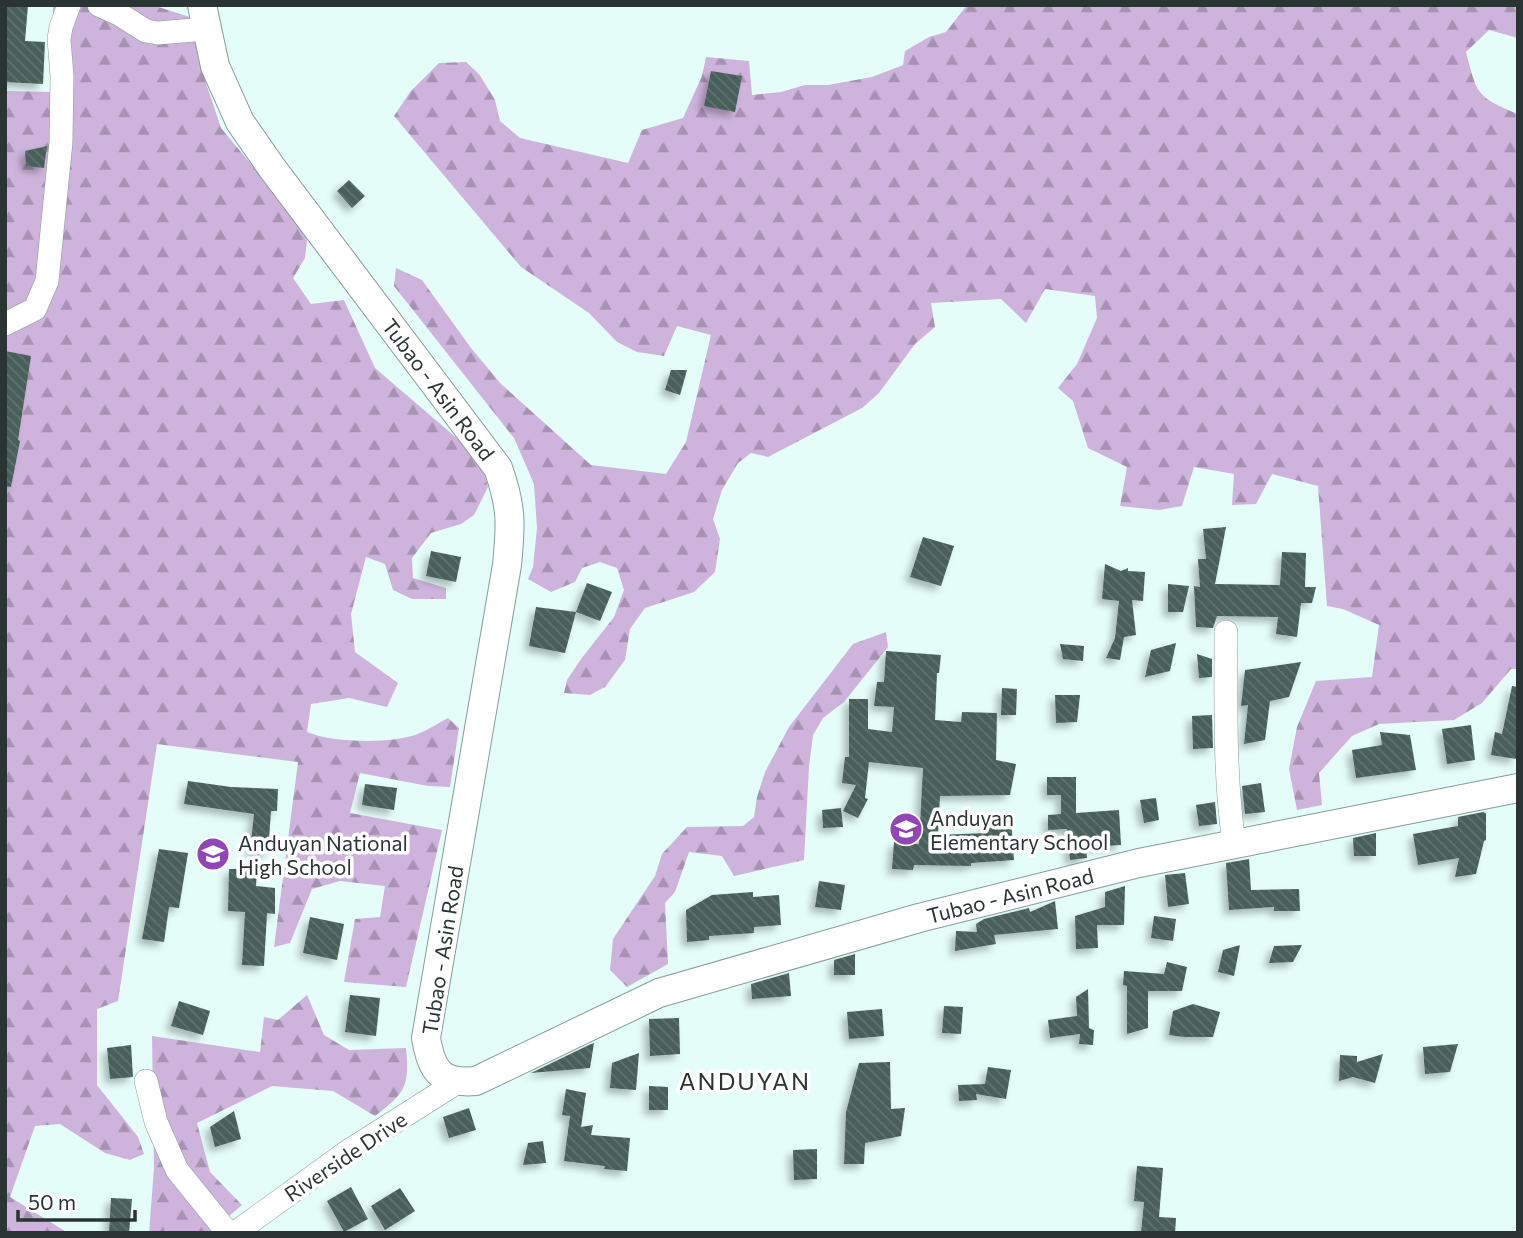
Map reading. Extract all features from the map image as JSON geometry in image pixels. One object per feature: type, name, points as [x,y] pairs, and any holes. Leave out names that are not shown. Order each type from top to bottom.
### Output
[{"type":"main road","name":"Tubao - Asin Road","points":[[204,17],[215,66],[240,122],[498,468],[509,497],[511,527],[507,565],[426,1038],[430,1060],[441,1076],[456,1083],[476,1081],[659,993],[932,915],[1139,863],[1518,788]]},
{"type":"street","points":[[5,324],[35,309],[47,281],[61,142],[62,76],[59,39],[69,5]]},
{"type":"street","points":[[99,5],[146,31],[158,33],[204,17]]},
{"type":"street","points":[[1226,632],[1227,800],[1234,844]]},
{"type":"street","points":[[146,1081],[156,1122],[177,1170],[228,1233]]},
{"type":"street","name":"Riverside Drive","points":[[236,1233],[347,1152],[456,1083]]},
{"type":"green space","points":[[53,5],[152,5],[190,17],[199,62],[221,128],[290,211],[307,240],[305,258],[293,278],[311,304],[344,300],[375,368],[480,458],[488,487],[474,515],[461,524],[431,533],[412,558],[413,578],[446,588],[446,599],[412,599],[393,590],[385,564],[366,557],[351,614],[355,652],[398,683],[387,707],[349,698],[311,704],[307,732],[318,736],[346,740],[393,739],[422,732],[448,718],[459,728],[450,787],[428,786],[360,773],[350,813],[442,830],[406,987],[344,982],[355,919],[380,917],[385,886],[340,881],[312,889],[290,943],[274,947],[298,762],[157,744],[118,1001],[97,1009],[97,1085],[138,1137],[144,1154],[130,1160],[105,1153],[60,1124],[35,1126],[10,1197],[68,1233],[5,1233],[5,91],[52,92]]},
{"type":"green space","points":[[967,5],[1518,5],[1518,38],[1489,30],[1466,52],[1480,92],[1494,103],[1518,114],[1518,669],[1511,669],[1482,703],[1454,720],[1379,724],[1352,736],[1319,773],[1322,805],[1297,810],[1289,769],[1297,727],[1316,681],[1372,677],[1379,625],[1343,609],[1327,606],[1318,486],[1272,474],[1256,504],[1232,505],[1234,474],[1194,467],[1182,506],[1159,510],[1120,506],[1127,467],[1088,448],[1073,401],[1058,388],[1077,364],[1097,318],[1095,296],[1045,289],[1026,323],[1001,299],[931,303],[935,327],[915,344],[879,393],[862,408],[768,457],[751,453],[738,463],[722,490],[713,519],[720,539],[715,572],[694,592],[645,608],[630,629],[625,660],[605,687],[590,695],[564,693],[567,680],[614,617],[624,590],[617,568],[600,562],[582,568],[575,582],[551,592],[528,579],[533,567],[537,528],[534,484],[514,438],[394,286],[396,268],[422,280],[471,348],[501,384],[591,465],[666,474],[686,442],[711,335],[677,326],[664,356],[637,352],[617,342],[589,313],[521,267],[394,116],[410,92],[439,63],[466,62],[479,74],[495,100],[500,121],[520,138],[628,163],[642,130],[683,118],[702,76],[706,57],[749,61],[752,95],[872,77],[903,65],[905,51],[929,37],[946,32]]},
{"type":"green space","points":[[886,632],[888,647],[844,702],[823,718],[813,735],[804,860],[734,876],[722,856],[689,852],[675,892],[665,903],[668,964],[627,987],[610,970],[613,939],[655,876],[662,854],[687,827],[743,826],[754,817],[765,772],[789,727],[853,644]]},
{"type":"green space","points":[[307,995],[324,1035],[349,1050],[406,1048],[407,1071],[403,1088],[393,1101],[375,1116],[333,1091],[272,1086],[197,1123],[210,1172],[242,1205],[209,1233],[149,1233],[154,1168],[152,1036],[260,1052],[264,1017],[278,1020]]},
{"type":"building","points":[[5,5],[28,5],[25,41],[45,42],[43,84],[5,82]]},
{"type":"building","points":[[711,71],[742,76],[735,112],[704,106]]},
{"type":"building","points":[[47,146],[44,168],[26,166],[25,151]]},
{"type":"building","points":[[349,180],[365,196],[352,208],[337,191]]},
{"type":"building","points":[[5,351],[31,356],[11,487],[5,486]]},
{"type":"building","points":[[671,370],[687,370],[680,395],[665,390]]},
{"type":"building","points":[[1226,527],[1215,584],[1280,585],[1282,552],[1306,553],[1305,587],[1316,587],[1312,603],[1301,603],[1297,637],[1276,634],[1278,617],[1217,616],[1213,628],[1196,627],[1194,586],[1200,587],[1198,559],[1206,559],[1203,529]]},
{"type":"building","points":[[923,537],[954,546],[941,586],[910,577]]},
{"type":"building","points":[[431,551],[461,557],[456,582],[426,576]]},
{"type":"building","points":[[1105,564],[1121,571],[1128,568],[1128,571],[1145,572],[1143,601],[1132,600],[1136,635],[1124,637],[1120,660],[1106,658],[1115,638],[1119,601],[1102,599]]},
{"type":"building","points":[[587,583],[612,592],[600,621],[576,612]]},
{"type":"building","points":[[1168,584],[1189,586],[1183,612],[1168,612]]},
{"type":"building","points":[[536,607],[576,612],[565,653],[529,646]]},
{"type":"building","points":[[1176,643],[1170,671],[1145,677],[1151,650]]},
{"type":"building","points":[[1060,644],[1084,646],[1083,661],[1063,659]]},
{"type":"building","points":[[886,651],[941,655],[937,673],[935,720],[961,722],[962,712],[997,713],[996,760],[1016,764],[1010,795],[940,796],[938,835],[986,833],[985,819],[1011,817],[1014,860],[971,863],[971,866],[914,865],[913,870],[892,869],[894,842],[919,844],[923,768],[869,762],[865,798],[868,799],[858,818],[843,811],[856,785],[842,783],[845,757],[849,757],[849,699],[868,699],[868,729],[892,732],[894,707],[874,706],[877,682],[884,682]]},
{"type":"building","points":[[1197,654],[1212,659],[1212,677],[1199,678]]},
{"type":"building","points":[[1301,662],[1289,697],[1270,701],[1265,740],[1244,744],[1248,705],[1241,706],[1245,670]]},
{"type":"building","points":[[1512,686],[1518,687],[1516,759],[1491,755],[1495,732],[1502,734]]},
{"type":"building","points":[[1002,688],[1017,689],[1016,715],[1001,715]]},
{"type":"building","points":[[1055,695],[1080,695],[1077,722],[1056,723]]},
{"type":"building","points":[[1212,715],[1213,748],[1193,749],[1192,716]]},
{"type":"building","points":[[1471,725],[1475,760],[1447,764],[1442,729]]},
{"type":"building","points":[[1380,732],[1410,735],[1416,770],[1356,778],[1352,750],[1382,745]]},
{"type":"building","points":[[1047,777],[1076,777],[1076,813],[1119,810],[1121,845],[1086,847],[1087,858],[1070,860],[1067,829],[1048,830],[1048,815],[1061,814],[1061,795],[1047,795]]},
{"type":"building","points":[[188,781],[231,787],[278,789],[277,811],[271,811],[268,853],[250,851],[254,814],[184,804]]},
{"type":"building","points":[[1261,783],[1265,812],[1245,814],[1242,786]]},
{"type":"building","points":[[365,784],[397,788],[394,810],[362,805]]},
{"type":"building","points":[[1156,798],[1159,820],[1144,823],[1140,800]]},
{"type":"building","points":[[1215,802],[1217,824],[1199,826],[1196,805]]},
{"type":"building","points":[[841,808],[843,827],[823,828],[822,810]]},
{"type":"building","points":[[1486,813],[1486,840],[1476,874],[1455,877],[1459,858],[1418,865],[1413,834],[1458,826],[1458,817]]},
{"type":"building","points":[[1376,833],[1376,856],[1354,856],[1353,838]]},
{"type":"building","points":[[159,849],[188,853],[179,908],[169,907],[164,942],[142,939]]},
{"type":"building","points":[[1249,859],[1251,890],[1299,889],[1300,911],[1274,911],[1274,907],[1229,910],[1226,863]]},
{"type":"building","points":[[229,869],[257,869],[256,886],[275,888],[275,914],[267,913],[264,966],[242,965],[245,912],[228,911]]},
{"type":"building","points":[[1185,873],[1189,904],[1168,907],[1165,875]]},
{"type":"building","points":[[819,881],[845,885],[841,910],[815,907]]},
{"type":"building","points":[[1125,886],[1124,925],[1097,925],[1098,948],[1076,949],[1075,916],[1105,907],[1105,892]]},
{"type":"building","points":[[753,892],[753,897],[779,895],[781,925],[754,927],[754,933],[709,936],[709,940],[687,942],[686,910],[712,895]]},
{"type":"building","points":[[1055,901],[1058,929],[994,935],[996,944],[955,951],[956,931],[977,932],[976,924],[984,919],[1029,908],[1030,912]]},
{"type":"building","points":[[1154,916],[1176,919],[1173,941],[1151,938]]},
{"type":"building","points":[[310,917],[344,924],[337,960],[303,953]]},
{"type":"building","points":[[1240,945],[1234,976],[1218,972],[1223,950]]},
{"type":"building","points":[[1302,945],[1293,962],[1269,963],[1274,946]]},
{"type":"building","points":[[855,954],[855,975],[834,975],[834,960]]},
{"type":"building","points":[[1167,962],[1187,967],[1182,991],[1148,991],[1148,1028],[1127,1034],[1127,986],[1123,985],[1124,971],[1164,974]]},
{"type":"building","points":[[789,973],[791,996],[752,999],[751,984]]},
{"type":"building","points":[[1088,989],[1089,1028],[1094,1030],[1093,1045],[1079,1044],[1080,1034],[1050,1038],[1048,1020],[1077,1016],[1076,997]]},
{"type":"building","points":[[350,995],[380,998],[376,1036],[345,1032]]},
{"type":"building","points":[[179,1001],[210,1011],[203,1035],[171,1026]]},
{"type":"building","points":[[1193,1004],[1220,1012],[1213,1037],[1169,1035],[1173,1011]]},
{"type":"building","points":[[944,1006],[963,1007],[961,1034],[942,1033]]},
{"type":"building","points":[[882,1009],[884,1036],[849,1039],[847,1012]]},
{"type":"building","points":[[679,1018],[680,1054],[650,1056],[649,1019]]},
{"type":"building","points":[[594,1043],[590,1068],[531,1073],[591,1044]]},
{"type":"building","points":[[1458,1044],[1450,1072],[1425,1074],[1423,1047]]},
{"type":"building","points":[[131,1045],[133,1077],[110,1079],[107,1048]]},
{"type":"building","points":[[639,1053],[636,1090],[610,1088],[612,1063]]},
{"type":"building","points":[[1383,1054],[1375,1083],[1353,1077],[1339,1081],[1340,1055],[1357,1056],[1357,1062]]},
{"type":"building","points":[[890,1062],[891,1109],[905,1108],[901,1136],[865,1143],[864,1164],[844,1164],[846,1112],[859,1063]]},
{"type":"building","points":[[988,1067],[1011,1070],[1006,1099],[976,1094],[977,1100],[959,1101],[958,1085],[985,1084]]},
{"type":"building","points":[[649,1086],[668,1087],[668,1110],[649,1110]]},
{"type":"building","points":[[566,1089],[586,1093],[581,1127],[593,1125],[591,1135],[630,1138],[627,1171],[564,1161],[570,1116],[562,1115]]},
{"type":"building","points":[[469,1108],[476,1130],[449,1138],[443,1117]]},
{"type":"building","points":[[234,1111],[241,1139],[215,1147],[210,1127]]},
{"type":"building","points":[[543,1141],[546,1163],[523,1165],[528,1143]]},
{"type":"building","points":[[817,1149],[817,1179],[794,1180],[793,1150]]},
{"type":"building","points":[[1137,1166],[1163,1168],[1159,1217],[1176,1218],[1175,1233],[1141,1233],[1144,1202],[1134,1201]]},
{"type":"building","points":[[351,1187],[368,1219],[344,1232],[327,1201]]},
{"type":"building","points":[[400,1188],[415,1211],[385,1230],[371,1206]]},
{"type":"building","points":[[111,1198],[132,1199],[129,1233],[109,1233]]},
{"type":"place","name":"Anduyan Elementary School","points":[[906,829]]},
{"type":"place","name":"Anduyan National High School","points":[[213,854]]},
{"type":"district","name":"ANDUYAN","points":[[745,1080]]}]
